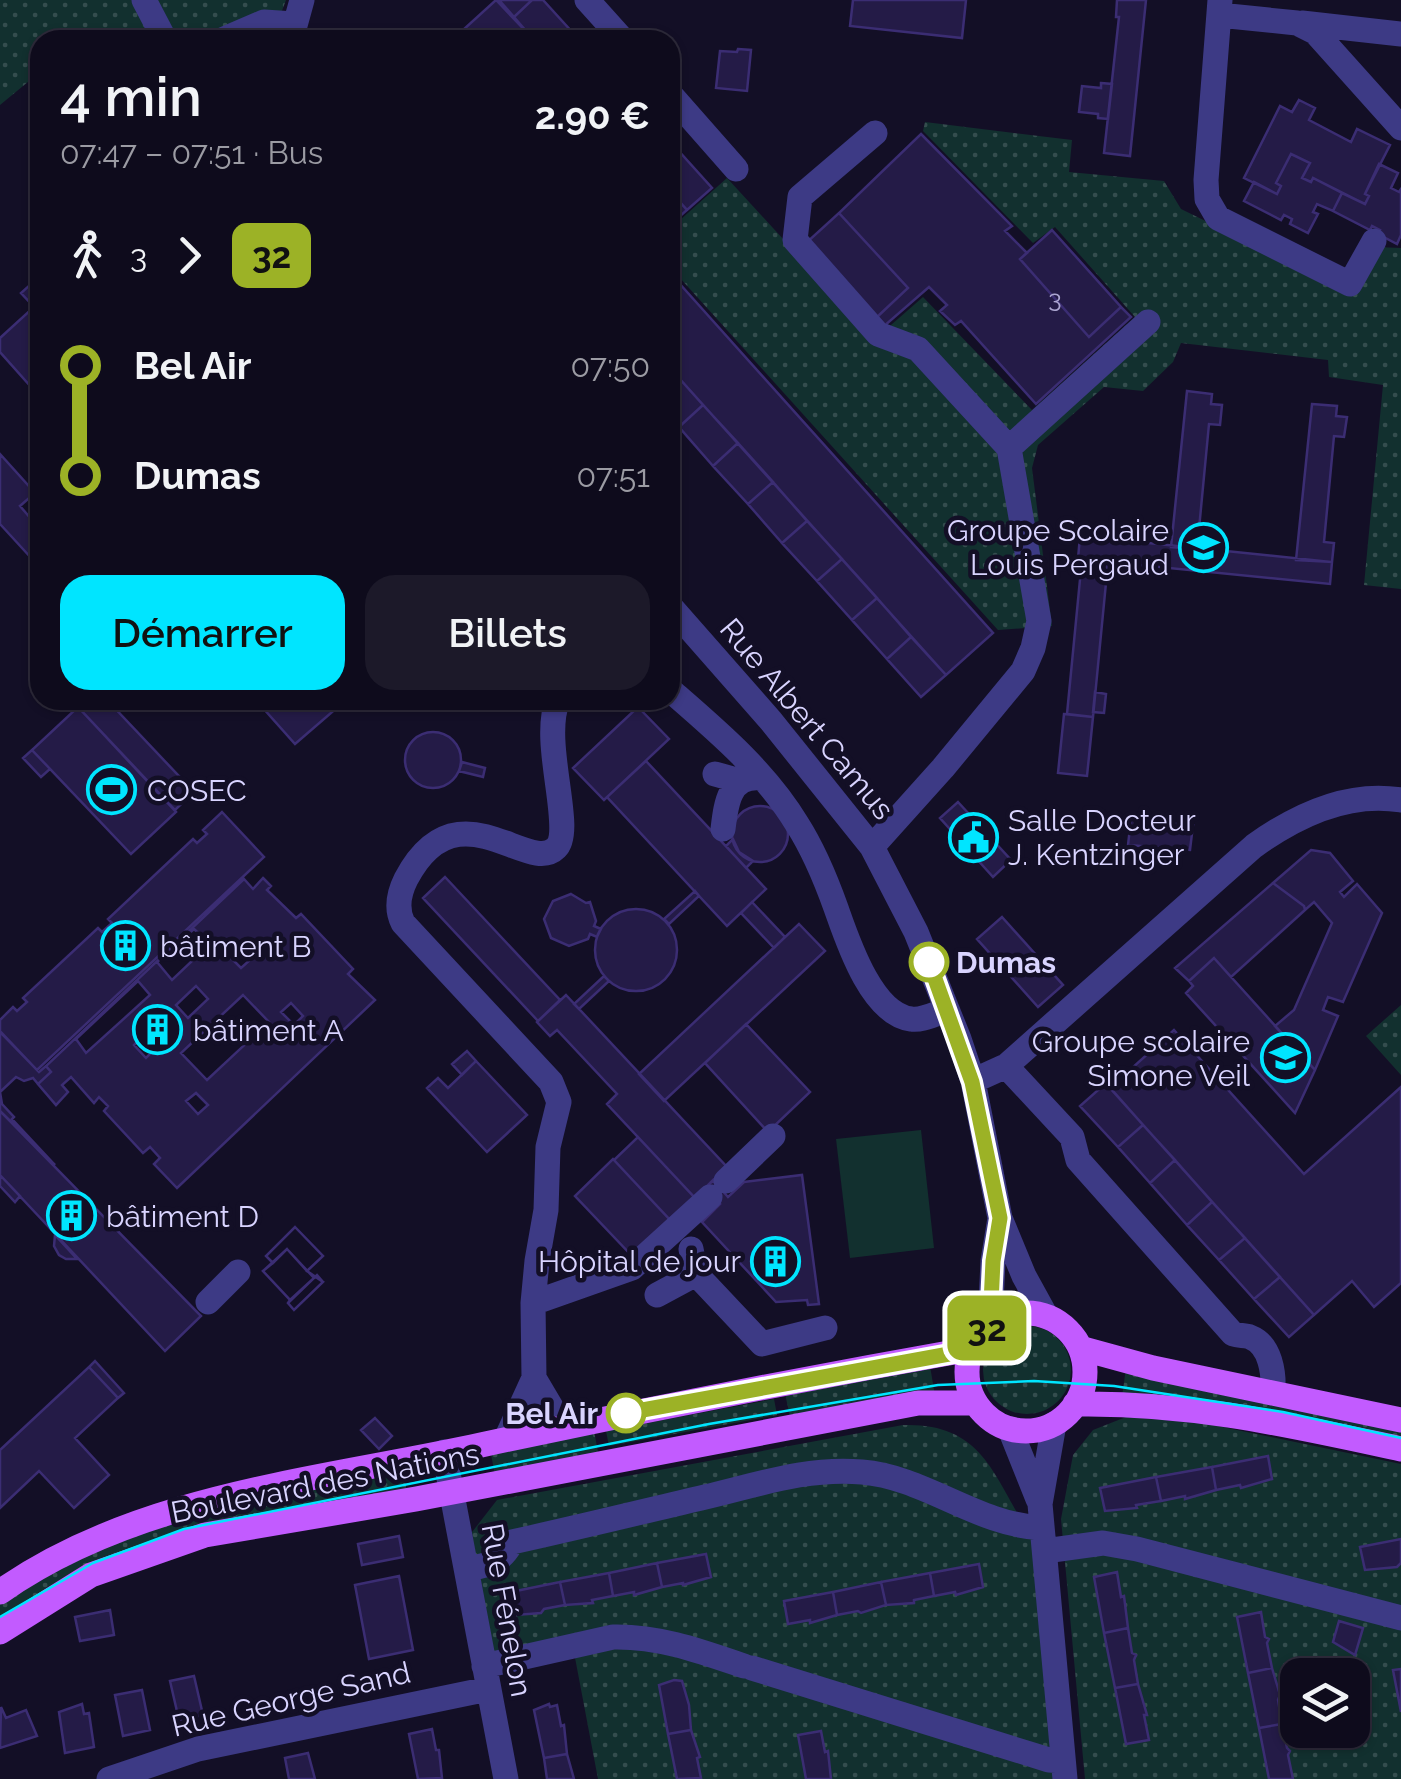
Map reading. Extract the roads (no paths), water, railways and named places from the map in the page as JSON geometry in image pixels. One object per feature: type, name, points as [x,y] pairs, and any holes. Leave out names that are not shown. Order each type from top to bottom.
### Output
[{"type":"main road","points":[[1016,1313],[1046,1316],[1072,1334],[1080,1348],[1085,1373],[1075,1404],[1054,1424],[1032,1430],[1010,1429],[990,1419],[976,1403],[968,1383],[971,1350],[990,1325],[1016,1313]]},
{"type":"main road","points":[[1080,1348],[1153,1368],[1401,1420]]},
{"type":"main road","name":"Boulevard des Nations","points":[[0,1592],[87,1540],[160,1514],[563,1426],[971,1350]]},
{"type":"main road","name":"Boulevard des Nations","points":[[0,1632],[92,1575],[169,1546],[274,1521],[918,1403],[976,1403]]},
{"type":"main road","points":[[1075,1404],[1146,1404],[1206,1410],[1401,1449]]},
{"type":"street","points":[[144,0],[160,30]]},
{"type":"street","points":[[588,0],[614,30]]},
{"type":"street","points":[[1374,241],[1350,284],[1218,218],[1206,191],[1219,8],[1401,34]]},
{"type":"street","points":[[245,30],[264,22],[296,21]]},
{"type":"street","points":[[1296,22],[1314,32],[1401,128]]},
{"type":"street","points":[[1369,91],[1401,95]]},
{"type":"street","points":[[680,105],[736,169]]},
{"type":"street","points":[[872,847],[1023,671],[1038,621],[1009,448],[918,350],[878,334],[795,240],[800,197],[875,133]]},
{"type":"street","points":[[1009,448],[1148,322]]},
{"type":"street","name":"Rue Albert Camus","points":[[680,618],[872,847],[916,932],[948,1010],[972,1082],[1000,1218],[1046,1316]]},
{"type":"street","points":[[680,699],[732,744],[738,778],[727,798],[722,829]]},
{"type":"street","points":[[506,1439],[534,1378],[533,1304],[546,1210],[548,1146],[558,1114],[557,1092],[403,923],[399,904],[400,892],[412,870],[429,848],[440,841],[472,833],[490,835],[539,856],[559,846],[564,837],[564,819],[551,742],[554,710]]},
{"type":"street","points":[[738,778],[798,824],[864,978],[883,1001],[904,1018],[915,1020],[948,1010]]},
{"type":"street","points":[[972,1082],[1006,1066],[1254,846],[1287,822],[1357,799],[1401,800]]},
{"type":"street","points":[[1006,1066],[1072,1137],[1078,1160],[1233,1334],[1251,1337],[1263,1350],[1273,1368],[1273,1392]]},
{"type":"street","points":[[533,1304],[632,1268],[773,1136]]},
{"type":"street","name":"Rue Albert Camus","points":[[990,1325],[1000,1218]]},
{"type":"street","points":[[657,1295],[694,1262],[762,1344],[825,1328]]},
{"type":"street","points":[[208,1302],[238,1272]]},
{"type":"street","points":[[534,1378],[563,1426]]},
{"type":"street","points":[[1054,1424],[1042,1528],[1064,1770]]},
{"type":"street","points":[[1010,1429],[1042,1528]]},
{"type":"street","name":"Rue Fénelon","points":[[444,1452],[506,1779]]},
{"type":"street","points":[[466,1569],[494,1564],[512,1542],[800,1473],[860,1472],[888,1476],[1004,1522],[1137,1549],[1401,1618]]},
{"type":"street","name":"Rue George Sand","points":[[109,1779],[198,1750],[486,1677],[613,1637],[680,1645],[1049,1760],[1064,1770]]},
{"type":"tram line","points":[[0,1617],[93,1563],[184,1529],[709,1424],[938,1385],[1034,1381],[1114,1386],[1283,1412],[1401,1438]]},
{"type":"place","name":"Groupe Scolaire Louis Pergaud","points":[[1204,547]]},
{"type":"place","name":"COSEC","points":[[112,790]]},
{"type":"place","name":"Salle Docteur J. Kentzinger","points":[[973,837]]},
{"type":"place","name":"bâtiment B","points":[[125,946]]},
{"type":"place","name":"Dumas","points":[[929,962]]},
{"type":"place","name":"bâtiment A","points":[[158,1030]]},
{"type":"place","name":"Groupe scolaire Simone Veil","points":[[1285,1058]]},
{"type":"place","name":"bâtiment D","points":[[71,1216]]},
{"type":"place","name":"Hôpital de jour","points":[[776,1261]]},
{"type":"place","name":"Bel Air","points":[[626,1413]]}]
